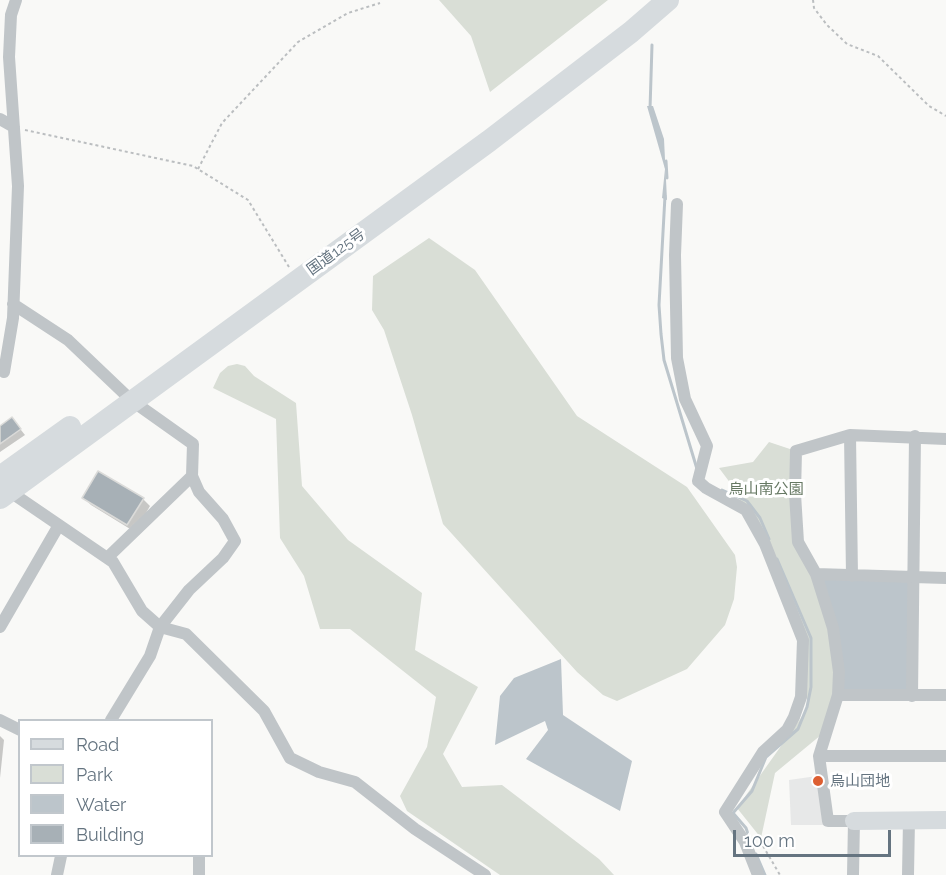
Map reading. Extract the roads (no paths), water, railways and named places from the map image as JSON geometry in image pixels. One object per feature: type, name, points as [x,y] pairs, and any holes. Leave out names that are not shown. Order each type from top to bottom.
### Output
[{"type":"highway","name":"国道125号","points":[[3,489],[289,268],[552,76],[647,0]]},
{"type":"highway","name":"国道125号","points":[[126,395],[507,127],[668,0]]},
{"type":"street","points":[[4,372],[14,304],[18,186],[9,57],[11,15],[16,0]]},
{"type":"street","points":[[0,119],[14,127]]},
{"type":"street","points":[[677,204],[675,255],[677,358],[685,399],[707,446],[698,481],[706,488],[746,510],[765,544],[803,640],[801,697],[794,717],[787,730],[763,752],[725,812],[745,842],[758,875]]},
{"type":"street","points":[[14,304],[68,340],[126,395],[193,444],[192,476],[200,492],[223,519],[235,541],[223,558],[189,590],[160,627],[150,656],[112,719]]},
{"type":"street","points":[[850,435],[852,576]]},
{"type":"street","points":[[946,440],[915,436],[850,435],[796,451],[795,494],[798,542],[816,574],[833,628],[839,672],[838,695],[819,756],[828,821],[946,820]]},
{"type":"street","points":[[912,696],[915,436]]},
{"type":"street","points":[[107,558],[192,476]]},
{"type":"street","points":[[3,489],[113,562],[142,611],[160,627],[186,634],[264,711],[290,758],[319,772],[355,782],[415,829],[484,875]]},
{"type":"street","points":[[0,627],[59,525]]},
{"type":"street","points":[[816,574],[946,578]]},
{"type":"street","points":[[838,695],[946,695]]},
{"type":"street","points":[[0,720],[18,729]]},
{"type":"street","points":[[819,756],[946,756]]},
{"type":"street","points":[[908,875],[909,820]]},
{"type":"street","points":[[854,821],[854,875]]},
{"type":"street","points":[[57,875],[61,857]]},
{"type":"street","points":[[199,857],[199,875]]},
{"type":"water","points":[[647,106],[653,106],[664,139],[667,200],[662,198],[665,169]]},
{"type":"water","points":[[815,578],[912,580],[910,697],[835,695],[839,672]]},
{"type":"water","points":[[561,659],[563,715],[632,761],[620,811],[526,759],[548,730],[545,721],[495,745],[500,696],[514,678]]},
{"type":"waterway","points":[[650,109],[652,45]]},
{"type":"waterway","points":[[666,161],[667,178]]},
{"type":"waterway","points":[[665,196],[659,305],[664,360],[697,469]]},
{"type":"waterway","points":[[722,490],[747,501],[760,518],[769,539]]},
{"type":"waterway","points":[[750,840],[746,828],[733,813],[752,791],[766,757],[798,729],[807,707],[811,687],[811,638],[777,559]]},
{"type":"waterway","points":[[756,854],[765,875]]},
{"type":"place","name":"烏山団地","points":[[818,781]]},
{"type":"park label","name":"烏山南公園","points":[[766,489]]}]
